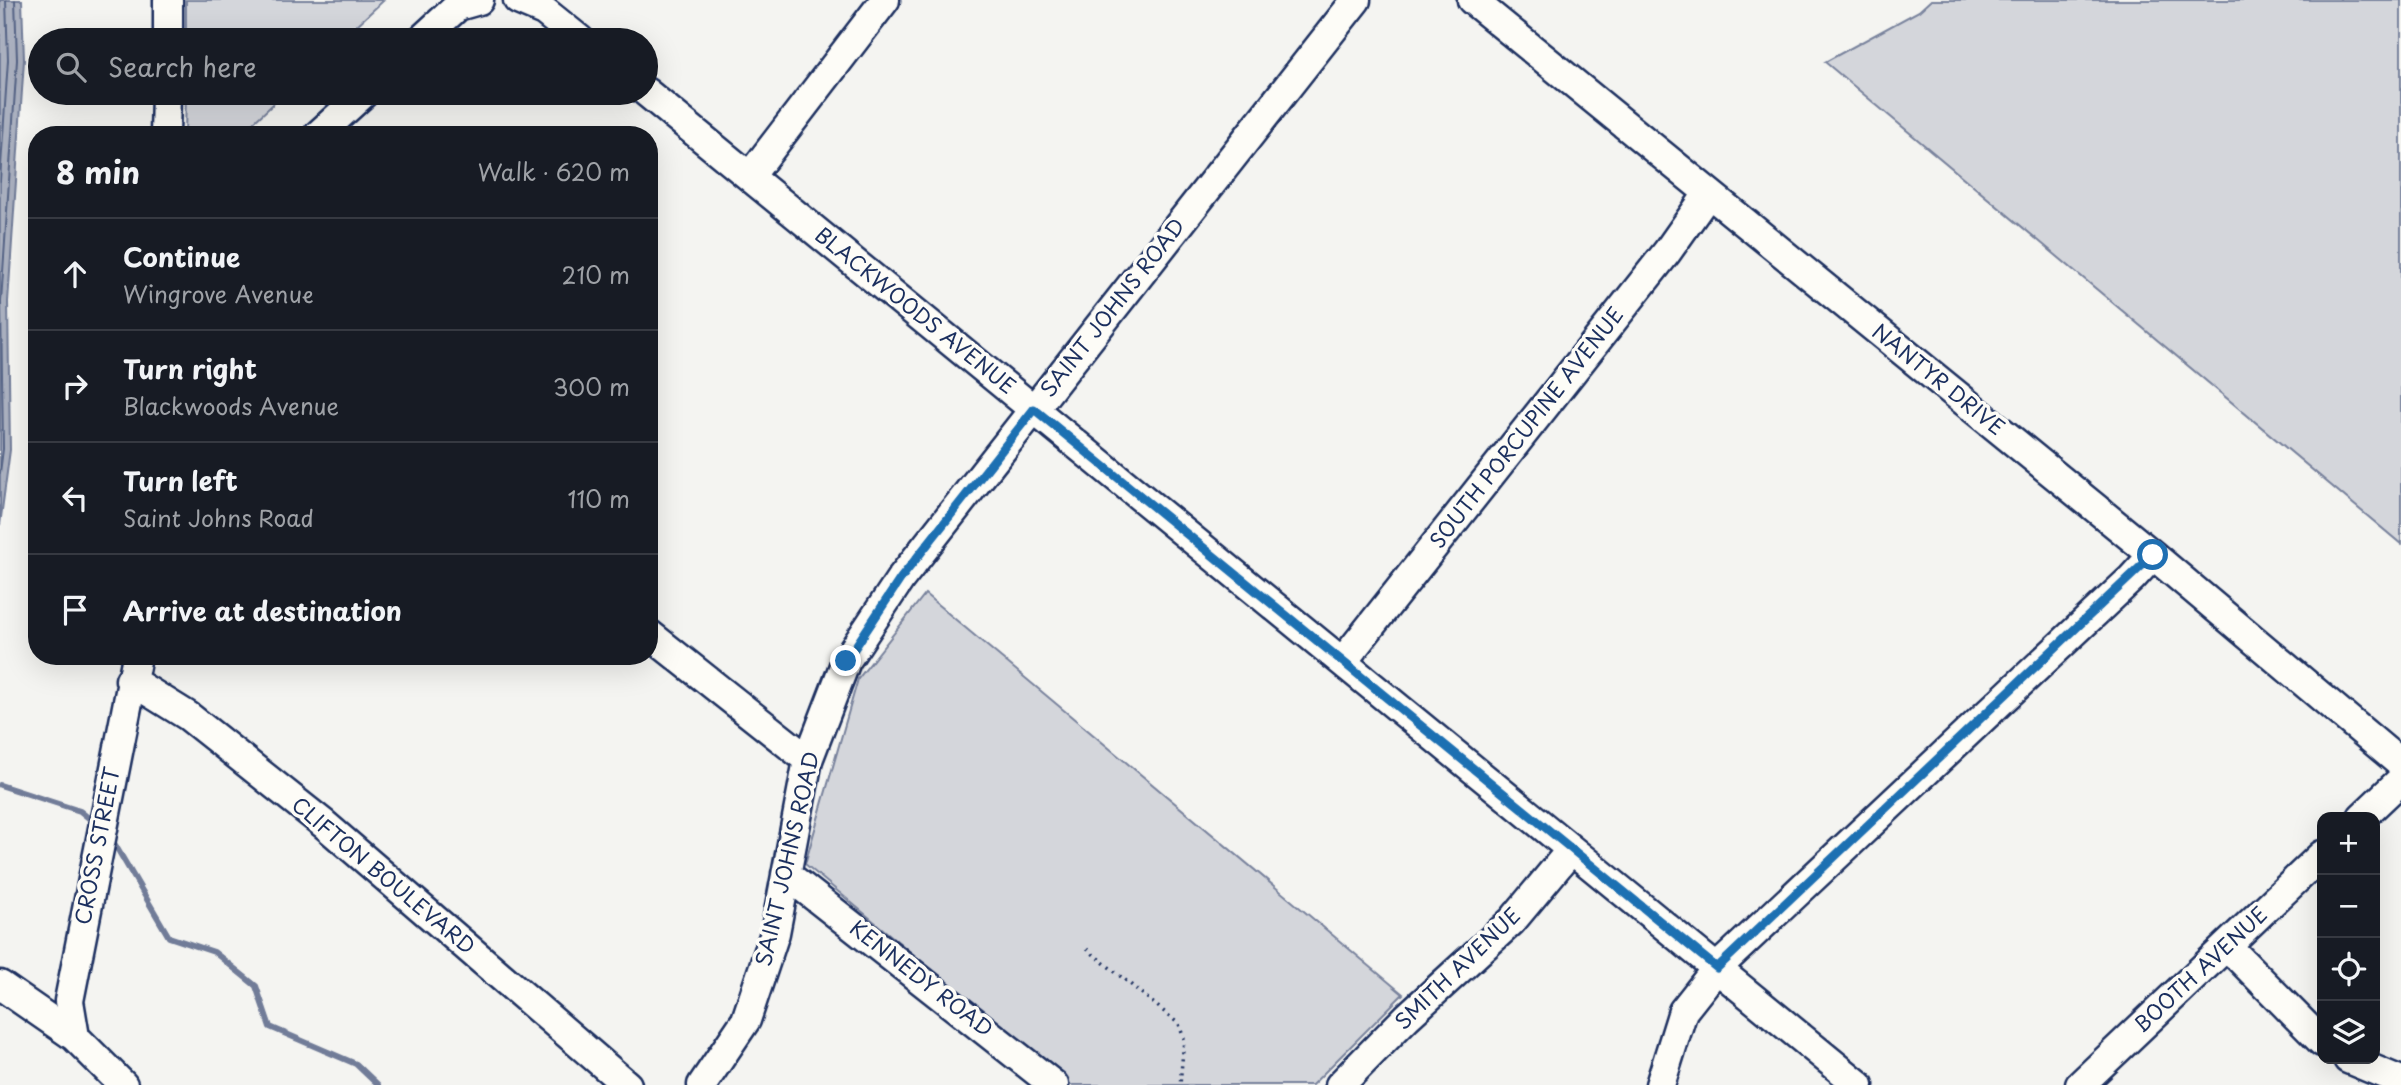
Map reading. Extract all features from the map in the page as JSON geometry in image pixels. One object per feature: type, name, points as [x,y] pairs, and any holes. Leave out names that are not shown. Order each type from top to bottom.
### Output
[{"type":"street","points":[[168,28],[169,0]]},
{"type":"street","points":[[434,28],[458,6],[479,0]]},
{"type":"street","points":[[518,0],[544,11],[565,28]]},
{"type":"street","points":[[750,176],[886,0]]},
{"type":"street","name":"SAINT JOHNS ROAD","points":[[702,1085],[746,1020],[775,933],[808,760],[846,661],[901,578],[1356,0]]},
{"type":"street","name":"NANTYR DRIVE","points":[[1472,0],[2153,555],[2401,764]]},
{"type":"street","name":"BLACKWOODS AVENUE","points":[[658,102],[1859,1085]]},
{"type":"street","points":[[165,126],[166,105]]},
{"type":"street","points":[[328,126],[351,105]]},
{"type":"street","name":"SOUTH PORCUPINE AVENUE","points":[[1343,661],[1667,252],[1708,194]]},
{"type":"street","points":[[1660,1085],[1683,1012],[1717,968],[2153,555]]},
{"type":"street","points":[[658,641],[808,760]]},
{"type":"street","name":"CROSS STREET","points":[[75,1037],[69,1001],[134,668]]},
{"type":"street","name":"CLIFTON BOULEVARD","points":[[134,668],[188,716],[324,824],[627,1085]]},
{"type":"street","points":[[2367,812],[2401,780]]},
{"type":"street","name":"SMITH AVENUE","points":[[1340,1085],[1407,1017],[1512,921],[1571,850]]},
{"type":"street","name":"BOOTH AVENUE","points":[[2080,1085],[2317,860]]},
{"type":"street","name":"KENNEDY ROAD","points":[[786,874],[1054,1085]]},
{"type":"street","points":[[2227,946],[2317,1037]]},
{"type":"street","points":[[0,985],[75,1037],[123,1085]]},
{"type":"street","points":[[2360,1064],[2401,1081]]},
{"type":"path","points":[[1087,949],[1179,1024],[1184,1038],[1180,1085]]},
{"type":"shaded area","points":[[186,0],[384,0],[354,28],[186,28]]},
{"type":"shaded area","points":[[1931,0],[2401,0],[2401,544],[1825,62],[1919,11]]},
{"type":"shaded area","points":[[186,105],[272,105],[250,126],[185,126]]},
{"type":"shaded area","points":[[925,594],[1403,994],[1312,1085],[1070,1085],[805,864],[858,679]]},
{"type":"water","points":[[0,0],[22,0],[24,60],[8,302],[10,450],[0,525]]},
{"type":"waterway","points":[[0,785],[80,811],[96,824]]},
{"type":"waterway","points":[[111,838],[169,937],[214,952],[256,986],[270,1027],[356,1064],[378,1085]]},
{"type":"route","points":[[846,661],[901,578],[1034,409],[1717,968],[2132,578],[2153,555]]}]
